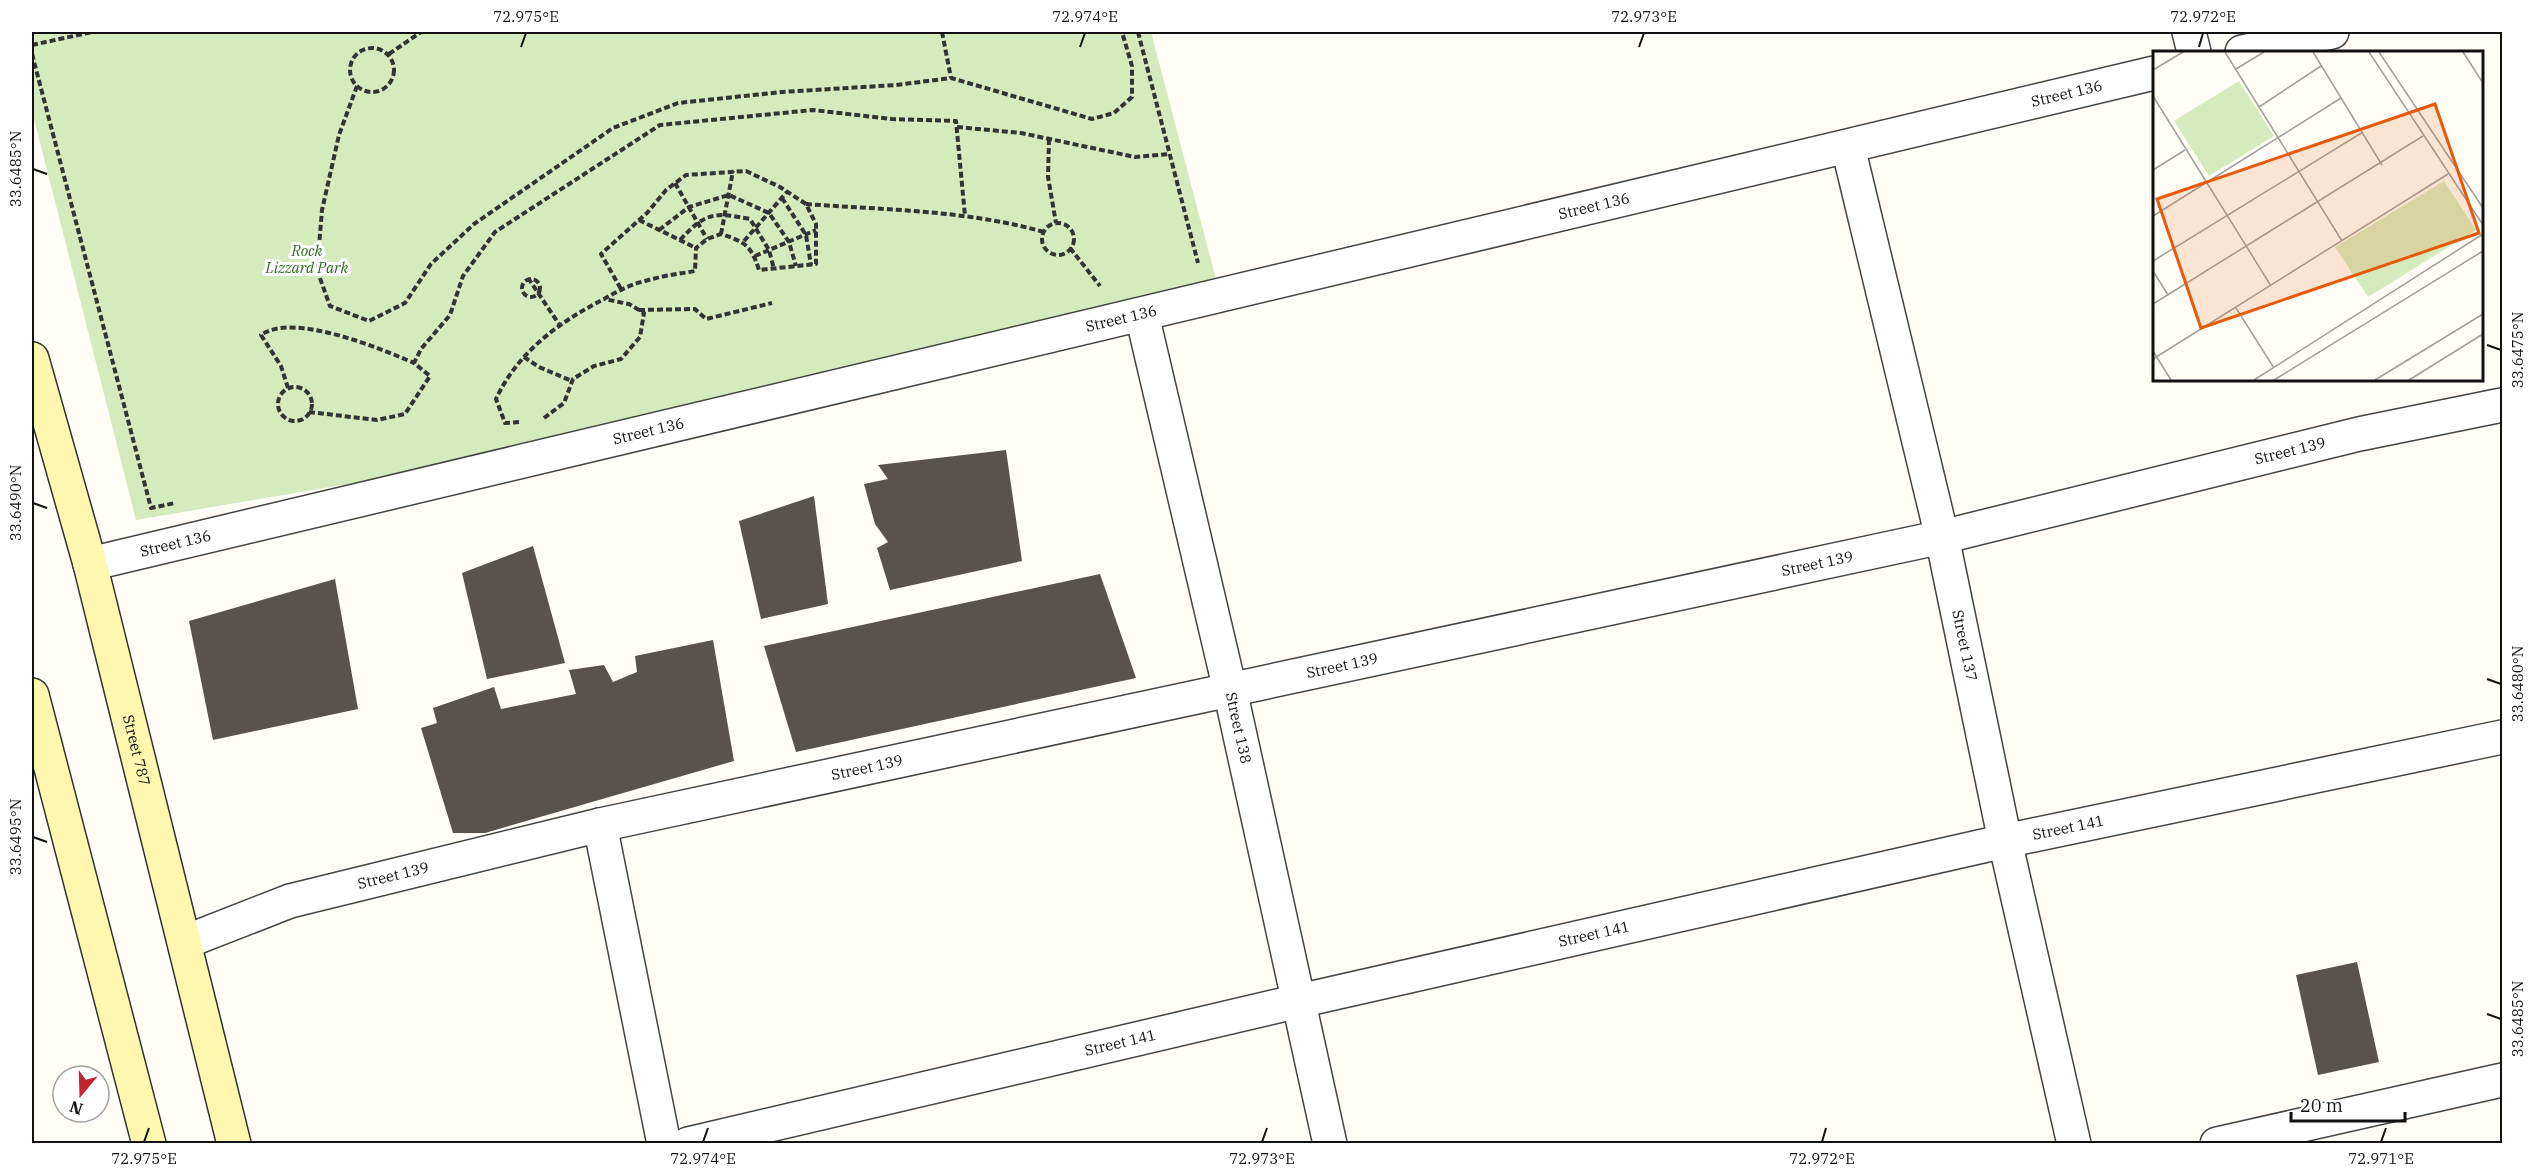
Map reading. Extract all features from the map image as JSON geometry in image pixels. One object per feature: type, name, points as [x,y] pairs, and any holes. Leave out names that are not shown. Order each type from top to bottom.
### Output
[{"type":"main road","name":"Street 787","points":[[32,359],[90,564],[234,1143]]},
{"type":"main road","points":[[32,694],[149,1143]]},
{"type":"street","points":[[2189,32],[2194,51]]},
{"type":"street","points":[[2246,51],[2332,32]]},
{"type":"street","name":"Street 136","points":[[90,564],[2153,73]]},
{"type":"street","name":"Street 137","points":[[1848,147],[1942,537],[2005,841],[2074,1143]]},
{"type":"street","name":"Street 138","points":[[1142,315],[1230,690],[1330,1143]]},
{"type":"street","name":"Street 139","points":[[185,942],[290,901],[600,825],[1942,537],[2360,434],[2502,405]]},
{"type":"street","name":"Street 141","points":[[688,1143],[1299,1001],[2005,841],[2502,737]]},
{"type":"street","points":[[600,825],[664,1143]]},
{"type":"street","points":[[2217,1143],[2502,1080]]},
{"type":"path","points":[[32,45],[92,32]]},
{"type":"path","points":[[388,54],[421,32]]},
{"type":"path","points":[[942,32],[951,78]]},
{"type":"path","points":[[357,86],[339,135],[322,210],[317,270],[330,306],[369,321],[405,303],[431,264],[474,224],[613,128],[678,103],[782,92],[896,85],[951,78],[1092,119],[1114,113],[1132,97],[1132,66],[1122,32]]},
{"type":"path","points":[[1138,32],[1201,272]]},
{"type":"path","points":[[376,47],[388,54],[394,68],[394,76],[385,88],[370,92],[352,81],[349,67],[361,49],[376,47]]},
{"type":"path","points":[[32,54],[151,508],[187,501]]},
{"type":"path","points":[[414,363],[421,349],[450,315],[463,276],[495,232],[660,125],[813,110],[892,119],[956,121],[965,216]]},
{"type":"path","points":[[957,126],[1021,133],[1135,157],[1170,154]]},
{"type":"path","points":[[1049,139],[1048,177],[1056,224]]},
{"type":"path","points":[[721,234],[733,171]]},
{"type":"path","points":[[621,289],[601,254],[675,183],[687,175],[746,171],[806,204],[965,216],[1007,221],[1044,232]]},
{"type":"path","points":[[675,183],[708,239]]},
{"type":"path","points":[[744,242],[787,192]]},
{"type":"path","points":[[659,230],[688,207],[729,195],[769,213],[789,242],[796,266]]},
{"type":"path","points":[[782,198],[806,235],[811,265]]},
{"type":"path","points":[[696,248],[708,239],[721,234],[744,242],[755,256],[759,270],[816,264],[816,224],[806,204]]},
{"type":"path","points":[[680,240],[697,222],[716,214],[750,219],[769,250],[774,269]]},
{"type":"path","points":[[639,220],[696,248]]},
{"type":"path","points":[[1056,224],[1070,229],[1073,239],[1070,248],[1062,254],[1052,253],[1042,242],[1044,232],[1056,224]]},
{"type":"path","points":[[755,256],[816,230]]},
{"type":"path","points":[[523,422],[505,423],[496,399],[504,383],[547,332],[578,311],[621,289],[644,281],[695,271],[696,248]]},
{"type":"path","points":[[1070,248],[1106,294]]},
{"type":"path","points":[[538,294],[529,297],[522,291],[523,283],[528,278],[558,324]]},
{"type":"path","points":[[541,420],[564,403],[572,381],[594,366],[621,359],[640,338],[644,313],[629,304],[604,299]]},
{"type":"path","points":[[638,310],[695,309],[706,319],[772,303]]},
{"type":"path","points":[[288,388],[281,366],[261,335],[270,328],[300,327],[368,344],[414,363],[430,376],[405,414],[377,420],[309,412]]},
{"type":"path","points":[[524,357],[539,367],[572,381]]},
{"type":"path","points":[[288,388],[300,388],[309,395],[312,406],[302,420],[296,421],[282,416],[278,400],[283,391],[288,388]]},
{"type":"green space","name":"Rock Lizzard Park","points":[[32,32],[1151,32],[1218,287],[622,426],[377,479],[136,520],[32,111]]},
{"type":"building","points":[[1006,450],[1022,561],[890,590],[877,548],[888,542],[875,524],[864,484],[888,479],[878,465]]},
{"type":"building","points":[[814,496],[828,604],[761,619],[739,521]]},
{"type":"building","points":[[533,546],[565,663],[487,679],[462,573]]},
{"type":"building","points":[[1100,574],[1136,678],[796,752],[764,646]]},
{"type":"building","points":[[335,579],[358,709],[213,740],[189,621]]},
{"type":"building","points":[[713,640],[734,761],[485,833],[453,833],[421,728],[437,723],[433,708],[494,687],[501,709],[576,694],[569,670],[604,665],[613,682],[637,672],[635,656]]},
{"type":"building","points":[[2357,962],[2379,1062],[2318,1075],[2296,975]]}]
